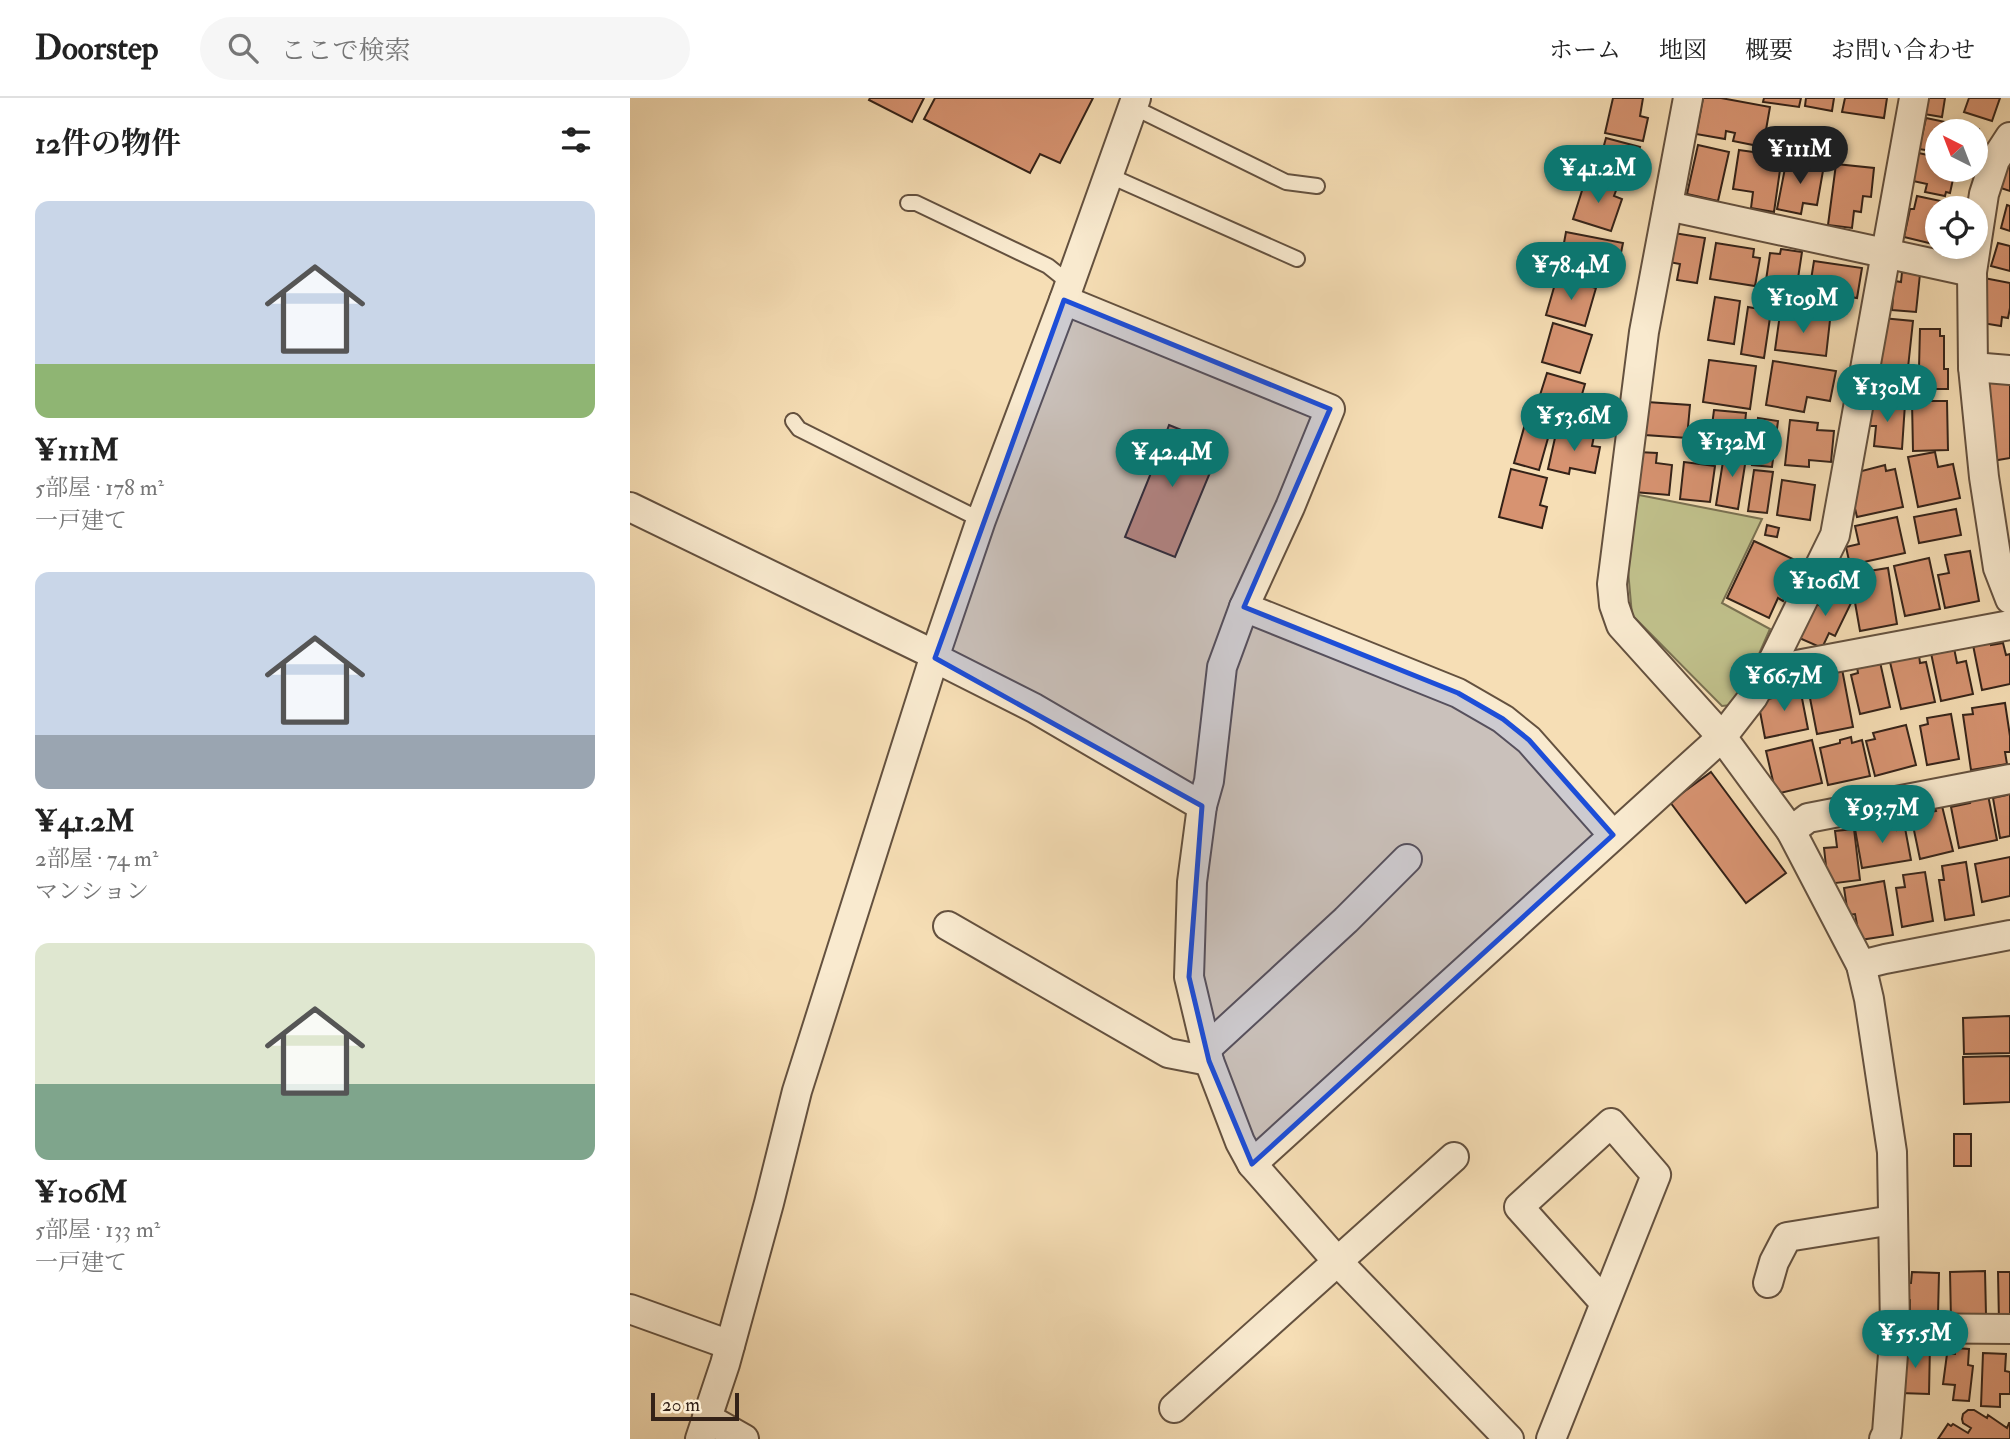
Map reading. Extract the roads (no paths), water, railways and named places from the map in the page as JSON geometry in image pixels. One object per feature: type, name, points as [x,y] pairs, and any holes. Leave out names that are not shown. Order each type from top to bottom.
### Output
[{"type":"street","points":[[1688,98],[1644,332],[1612,584],[1614,605],[1621,625],[1722,737],[1791,831],[1861,965],[1889,1118],[1892,1152],[1895,1328],[1887,1433],[1884,1439]]},
{"type":"street","points":[[1252,1164],[1722,737],[1753,697],[1835,536],[1914,98]]},
{"type":"street","points":[[744,1439],[703,1429],[730,1345],[797,1091],[981,520],[1135,103]]},
{"type":"street","points":[[2010,138],[1995,160],[1984,194],[1972,272],[1973,367],[1984,477],[1998,568],[2010,599]]},
{"type":"street","points":[[1668,206],[1972,272]]},
{"type":"street","points":[[1066,291],[1330,409],[1290,507],[1244,607],[1222,667],[1209,781],[1202,806],[1192,882],[1189,977],[1207,1055],[1252,1164],[1338,1262],[1509,1439]]},
{"type":"street","points":[[1973,367],[2010,370]]},
{"type":"street","points":[[630,507],[1034,708],[1202,806]]},
{"type":"street","points":[[1244,607],[1458,693],[1503,719],[1530,740],[1613,835]]},
{"type":"street","points":[[1773,661],[1786,667],[2010,625]]},
{"type":"street","points":[[1791,831],[1808,818],[2010,779]]},
{"type":"street","points":[[948,926],[1168,1054],[1207,1055],[1407,859]]},
{"type":"street","points":[[1861,965],[1885,958],[2010,935]]},
{"type":"street","points":[[1550,1439],[1656,1175],[1611,1123],[1519,1207],[1604,1301]]},
{"type":"street","points":[[1174,1408],[1454,1157]]},
{"type":"street","points":[[1768,1283],[1774,1262],[1787,1237],[1893,1220]]},
{"type":"street","points":[[630,1309],[730,1345]]},
{"type":"street","points":[[1895,1328],[2010,1329]]},
{"type":"lane","points":[[1135,103],[1286,182],[1317,186]]},
{"type":"lane","points":[[1108,175],[1297,259]]},
{"type":"lane","points":[[908,204],[916,202],[1048,266],[1066,291]]},
{"type":"lane","points":[[793,421],[799,429],[981,520]]}]
